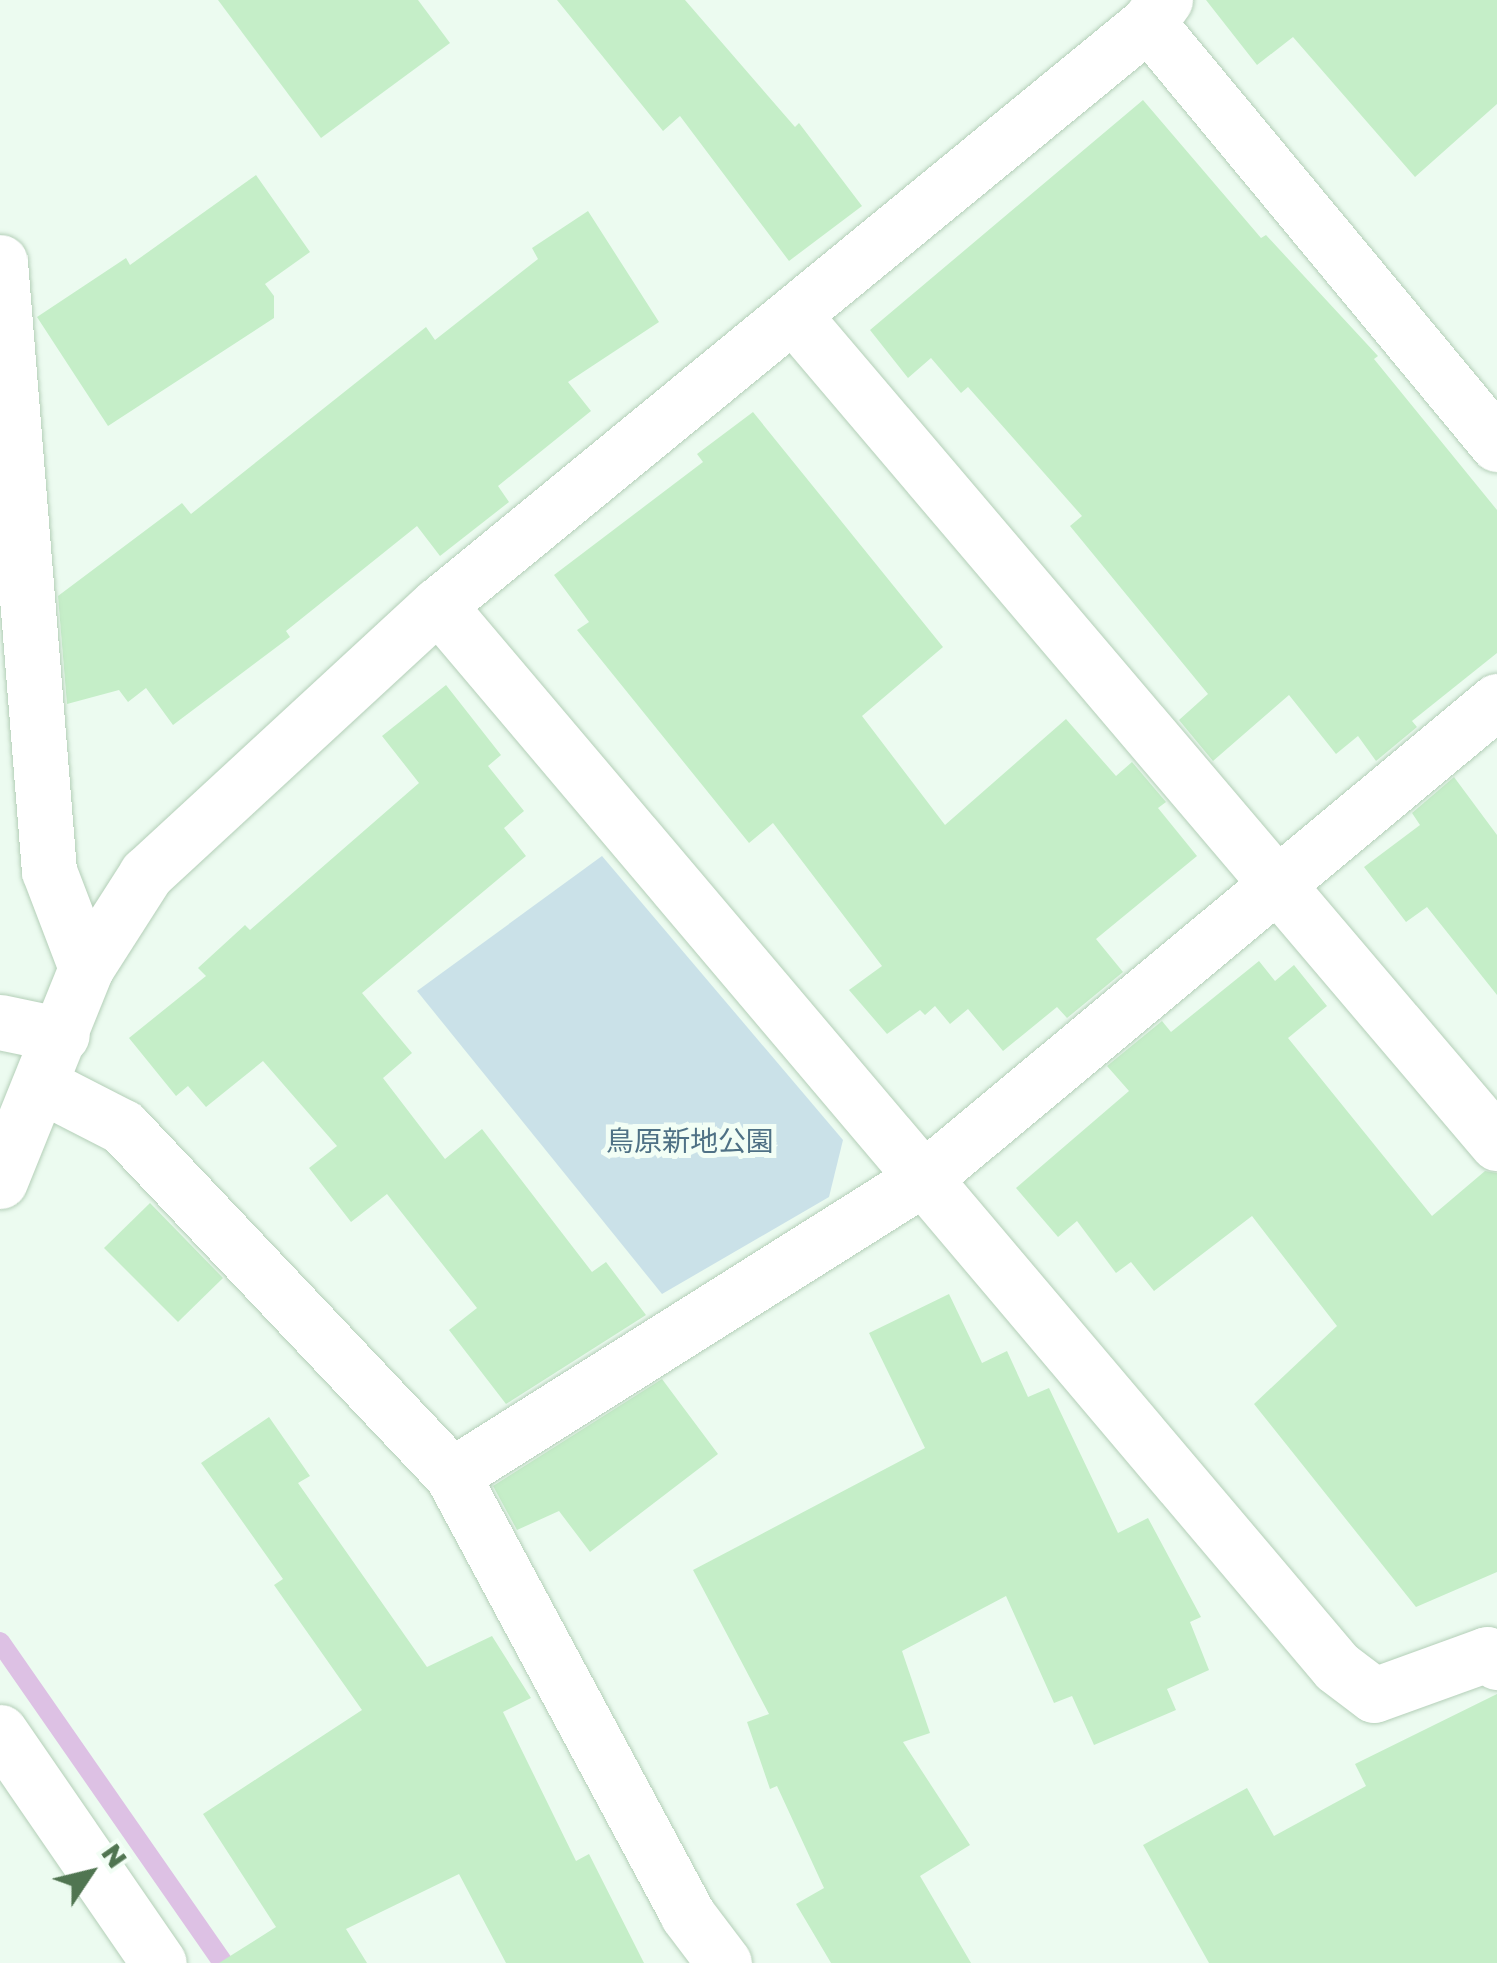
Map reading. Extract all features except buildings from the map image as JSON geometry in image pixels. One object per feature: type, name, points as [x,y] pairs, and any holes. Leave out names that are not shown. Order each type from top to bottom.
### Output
[{"type":"street","points":[[0,1181],[86,968],[146,874],[438,605],[1156,12],[1497,444]]},
{"type":"street","points":[[0,262],[49,871],[86,968]]},
{"type":"street","points":[[793,315],[1272,885],[1497,1143]]},
{"type":"street","points":[[438,605],[1336,1668],[1374,1695],[1487,1654],[1497,1662]]},
{"type":"street","points":[[452,1475],[925,1177],[1497,700]]},
{"type":"street","points":[[0,1022],[62,1035]]},
{"type":"street","points":[[41,1085],[124,1127],[452,1475],[687,1914],[724,1963]]},
{"type":"street","points":[[0,1732],[158,1963]]},
{"type":"green space","name":"鳥原新地公園","points":[[602,856],[843,1140],[829,1197],[662,1294],[417,991]]},
{"type":"waterway","points":[[0,1642],[223,1963]]}]
